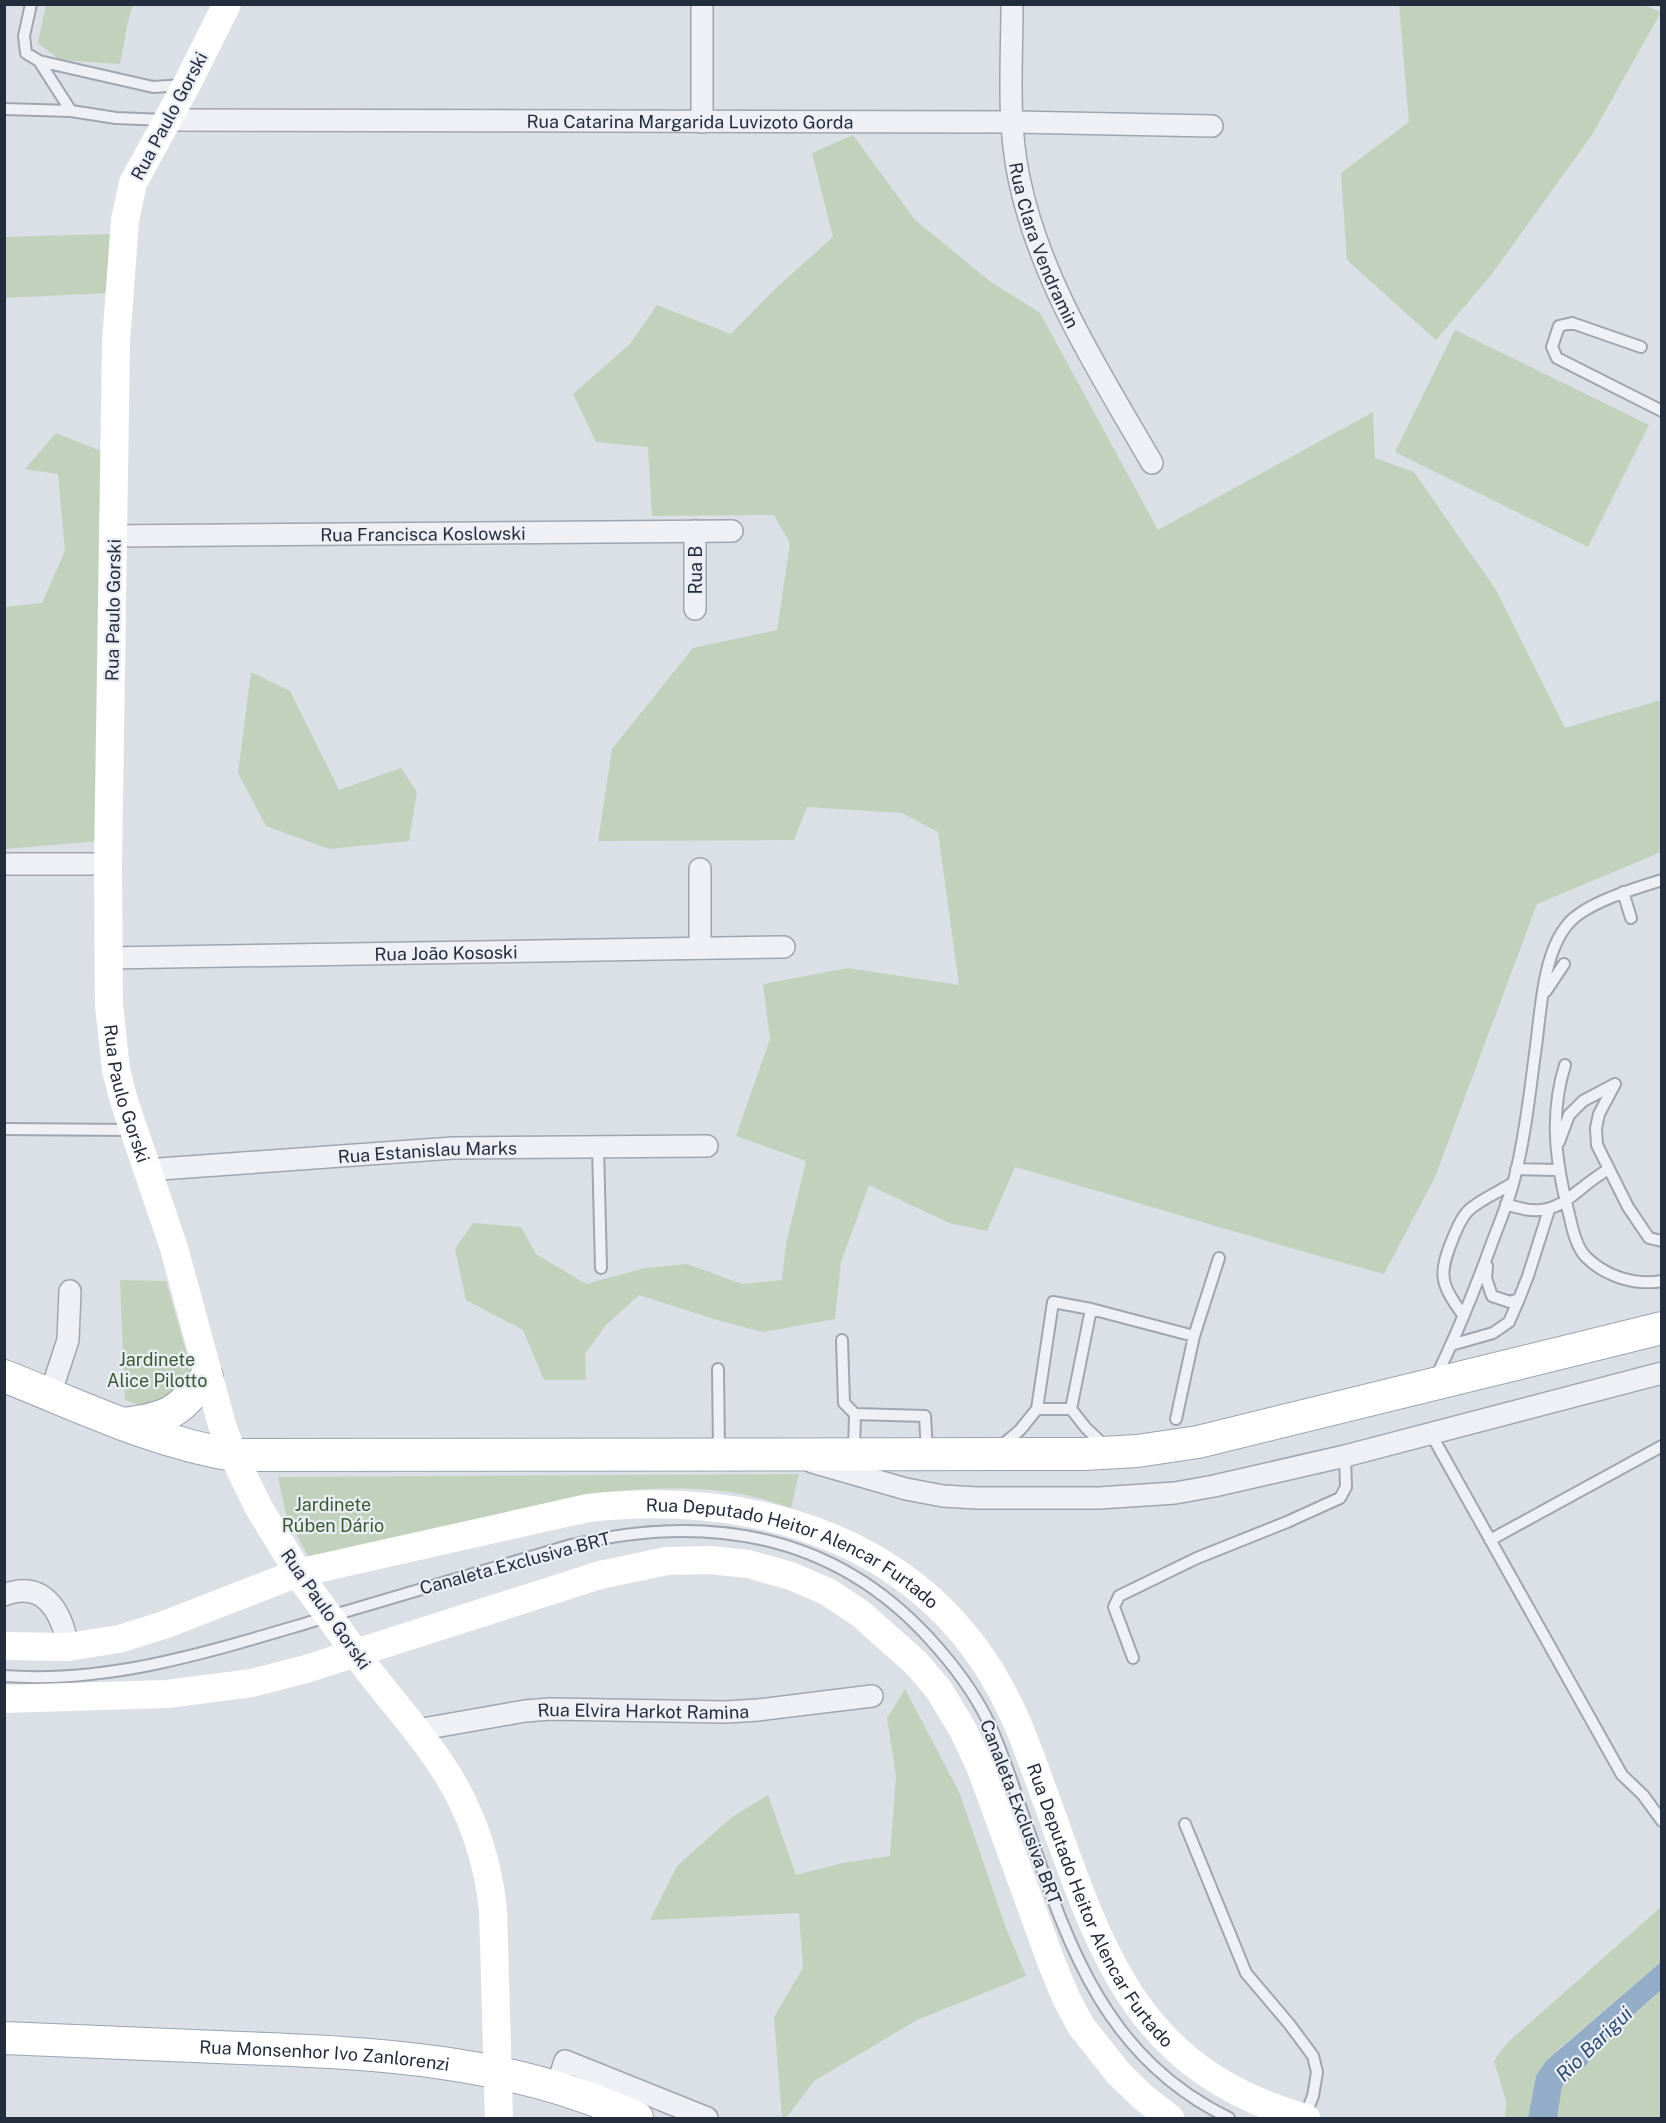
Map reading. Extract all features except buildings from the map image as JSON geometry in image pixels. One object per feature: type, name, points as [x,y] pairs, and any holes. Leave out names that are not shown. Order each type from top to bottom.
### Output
[{"type":"main road","points":[[4,1376],[167,1441],[233,1455],[1112,1453],[1198,1442],[1662,1328]]},
{"type":"main road","points":[[123,1424],[151,1420],[171,1413],[184,1403],[207,1377]]},
{"type":"main road","name":"Rua Monsenhor Ivo Zanlorenzi","points":[[4,2038],[379,2056],[498,2072],[557,2086],[624,2112]]},
{"type":"street","name":"Rua Paulo Gorski","points":[[227,4],[133,183],[125,220],[117,343],[108,864],[108,958],[112,1041],[119,1081],[133,1130],[180,1269],[207,1377],[233,1455],[259,1508],[301,1577],[354,1651],[441,1764],[464,1804],[476,1834],[490,1882],[495,1937],[499,2118]]},
{"type":"street","points":[[702,4],[702,122]]},
{"type":"street","name":"Rua Clara Vendramin","points":[[1012,4],[1013,123],[1019,177],[1027,212],[1039,248],[1073,322],[1152,463]]},
{"type":"street","name":"Rua Catarina Margarida Luvizoto Gorda","points":[[168,120],[1013,123],[1212,126]]},
{"type":"street","name":"Rua B","points":[[694,531],[695,609]]},
{"type":"street","name":"Rua Francisca Koslowski","points":[[114,536],[732,531]]},
{"type":"street","points":[[4,864],[108,864]]},
{"type":"street","points":[[700,869],[700,948]]},
{"type":"street","name":"Rua João Kososki","points":[[108,958],[784,946]]},
{"type":"street","name":"Rua Estanislau Marks","points":[[146,1170],[453,1148],[707,1146]]},
{"type":"street","points":[[50,1395],[68,1340],[70,1291]]},
{"type":"street","points":[[789,1455],[906,1490],[943,1496],[1099,1498],[1175,1493],[1345,1456],[1662,1373]]},
{"type":"street","name":"Rua Deputado Heitor Alencar Furtado","points":[[4,1646],[68,1647],[143,1633],[301,1577],[561,1513],[625,1504],[668,1503],[746,1512],[812,1529],[885,1564],[925,1594],[957,1626],[986,1664],[1007,1700],[1021,1732],[1099,1941],[1128,1993],[1151,2024],[1180,2055],[1208,2076],[1263,2104],[1305,2118]]},
{"type":"street","name":"Rua Deputado Heitor Alencar Furtado","points":[[4,1699],[62,1699],[203,1690],[280,1677],[354,1651],[600,1575],[667,1561],[710,1560],[748,1564],[791,1576],[828,1592],[861,1614],[916,1663],[939,1690],[963,1730],[980,1766],[1053,1964],[1067,2000],[1081,2026],[1119,2074],[1144,2098],[1170,2118]]},
{"type":"street","points":[[4,1595],[16,1591],[29,1591],[44,1597],[56,1610],[64,1625],[68,1647]]},
{"type":"street","name":"Rua Elvira Harkot Ramina","points":[[417,1730],[550,1709],[726,1712],[872,1696]]},
{"type":"street","points":[[557,2086],[565,2061],[698,2114]]},
{"type":"street","points":[[624,2112],[698,2114]]},
{"type":"lane","points":[[32,4],[24,36],[26,53],[39,61],[153,87],[187,84]]},
{"type":"lane","points":[[39,61],[71,111]]},
{"type":"lane","points":[[4,109],[71,111],[116,118],[168,120]]},
{"type":"lane","points":[[1641,347],[1572,322],[1559,326],[1552,347],[1557,358],[1662,411]]},
{"type":"lane","points":[[1432,1386],[1487,1256],[1513,1183],[1526,1120],[1550,959],[1568,924],[1582,912],[1623,892],[1662,880]]},
{"type":"lane","points":[[1623,892],[1631,918]]},
{"type":"lane","points":[[1543,994],[1564,964]]},
{"type":"lane","points":[[1565,1065],[1557,1090],[1558,1170],[1573,1231],[1584,1256],[1611,1275],[1635,1282],[1662,1281]]},
{"type":"lane","points":[[1556,1148],[1569,1115],[1583,1101],[1615,1084],[1599,1114],[1596,1128],[1597,1145],[1628,1207],[1649,1238],[1662,1241]]},
{"type":"lane","points":[[4,1129],[133,1130]]},
{"type":"lane","points":[[598,1147],[601,1268]]},
{"type":"lane","points":[[1516,1169],[1558,1170]]},
{"type":"lane","points":[[1506,1204],[1522,1210],[1549,1210],[1566,1202],[1609,1169]]},
{"type":"lane","points":[[1463,1315],[1448,1294],[1442,1277],[1445,1259],[1462,1218],[1468,1210],[1513,1183]]},
{"type":"lane","points":[[1451,1345],[1493,1333],[1509,1322],[1528,1276],[1549,1210]]},
{"type":"lane","points":[[1487,1256],[1486,1278],[1492,1296],[1510,1302],[1519,1299]]},
{"type":"lane","points":[[1176,1419],[1194,1336],[1219,1258]]},
{"type":"lane","points":[[991,1454],[1020,1430],[1037,1409],[1053,1302],[1091,1309],[1194,1336]]},
{"type":"lane","points":[[1091,1309],[1071,1409],[1086,1428],[1112,1453]]},
{"type":"lane","points":[[842,1340],[844,1403],[855,1414],[925,1416],[927,1454]]},
{"type":"lane","points":[[718,1369],[718,1455]]},
{"type":"lane","points":[[1037,1409],[1071,1409]]},
{"type":"lane","points":[[854,1454],[855,1414]]},
{"type":"lane","points":[[1431,1434],[1623,1775],[1643,1795],[1662,1821]]},
{"type":"lane","points":[[1490,1540],[1662,1446]]},
{"type":"lane","points":[[1132,1658],[1114,1607],[1119,1596],[1197,1558],[1340,1498],[1346,1487],[1345,1456]]},
{"type":"lane","name":"Canaleta Exclusiva BRT","points":[[4,1676],[61,1677],[101,1674],[194,1656],[571,1545],[609,1536],[658,1530],[704,1531],[748,1536],[784,1544],[854,1574],[884,1595],[919,1627],[947,1658],[970,1689],[988,1721],[1057,1911],[1097,1997],[1121,2032],[1146,2061],[1175,2087],[1228,2118]]},
{"type":"lane","points":[[1185,1824],[1246,1973],[1313,2056],[1317,2072],[1305,2118]]},
{"type":"green space","points":[[46,5],[133,5],[120,64],[60,60],[38,43]]},
{"type":"green space","points":[[1399,5],[1644,5],[1661,12],[1592,135],[1491,275],[1436,340],[1347,260],[1341,173],[1409,122]]},
{"type":"green space","points":[[853,135],[915,220],[991,282],[1040,313],[1158,530],[1373,412],[1375,458],[1414,472],[1496,590],[1565,728],[1661,700],[1661,852],[1537,904],[1435,1177],[1384,1274],[1015,1167],[987,1231],[949,1223],[869,1185],[841,1262],[835,1319],[763,1332],[639,1295],[606,1325],[585,1354],[586,1380],[544,1380],[523,1330],[466,1300],[455,1249],[473,1223],[521,1227],[536,1254],[586,1284],[645,1268],[687,1264],[742,1284],[782,1280],[786,1244],[806,1161],[736,1136],[770,1039],[763,984],[848,968],[959,985],[938,832],[902,813],[807,807],[794,840],[598,841],[612,749],[693,648],[777,630],[790,543],[774,515],[652,516],[648,447],[596,442],[573,394],[630,344],[657,305],[731,334],[775,289],[833,237],[812,153]]},
{"type":"green space","points":[[110,234],[109,293],[5,298],[4,237]]},
{"type":"green space","points":[[1455,330],[1649,425],[1588,547],[1395,452]]},
{"type":"green space","points":[[56,433],[101,451],[99,841],[5,849],[5,607],[42,603],[65,551],[58,474],[25,469]]},
{"type":"green space","points":[[251,672],[290,691],[339,790],[401,768],[417,792],[409,841],[329,849],[266,826],[238,773]]},
{"type":"green space","name":"Jardinete Alice Pilotto","points":[[120,1280],[166,1281],[188,1358],[190,1373],[178,1395],[142,1406],[125,1400]]},
{"type":"green space","name":"Jardinete Rúben Dário","points":[[799,1474],[791,1508],[755,1497],[713,1490],[650,1489],[587,1494],[309,1558],[286,1514],[278,1477]]},
{"type":"green space","points":[[905,1689],[959,1792],[1006,1928],[1026,1976],[917,2020],[814,2081],[786,2118],[782,2118],[774,2017],[803,1968],[799,1913],[650,1920],[677,1866],[732,1817],[768,1795],[796,1875],[843,1863],[890,1856],[896,1776],[887,1718]]},
{"type":"green space","points":[[1661,1907],[1661,1962],[1559,2049],[1536,2076],[1528,2118],[1505,2117],[1506,2101],[1494,2061],[1507,2043]]},
{"type":"green space","points":[[1661,1990],[1661,2118],[1556,2117],[1562,2086],[1587,2064],[1607,2038]]},
{"type":"water","name":"Rio Barigui","points":[[1661,1962],[1661,1990],[1607,2038],[1587,2064],[1562,2086],[1557,2118],[1528,2118],[1536,2076],[1546,2061]]}]
